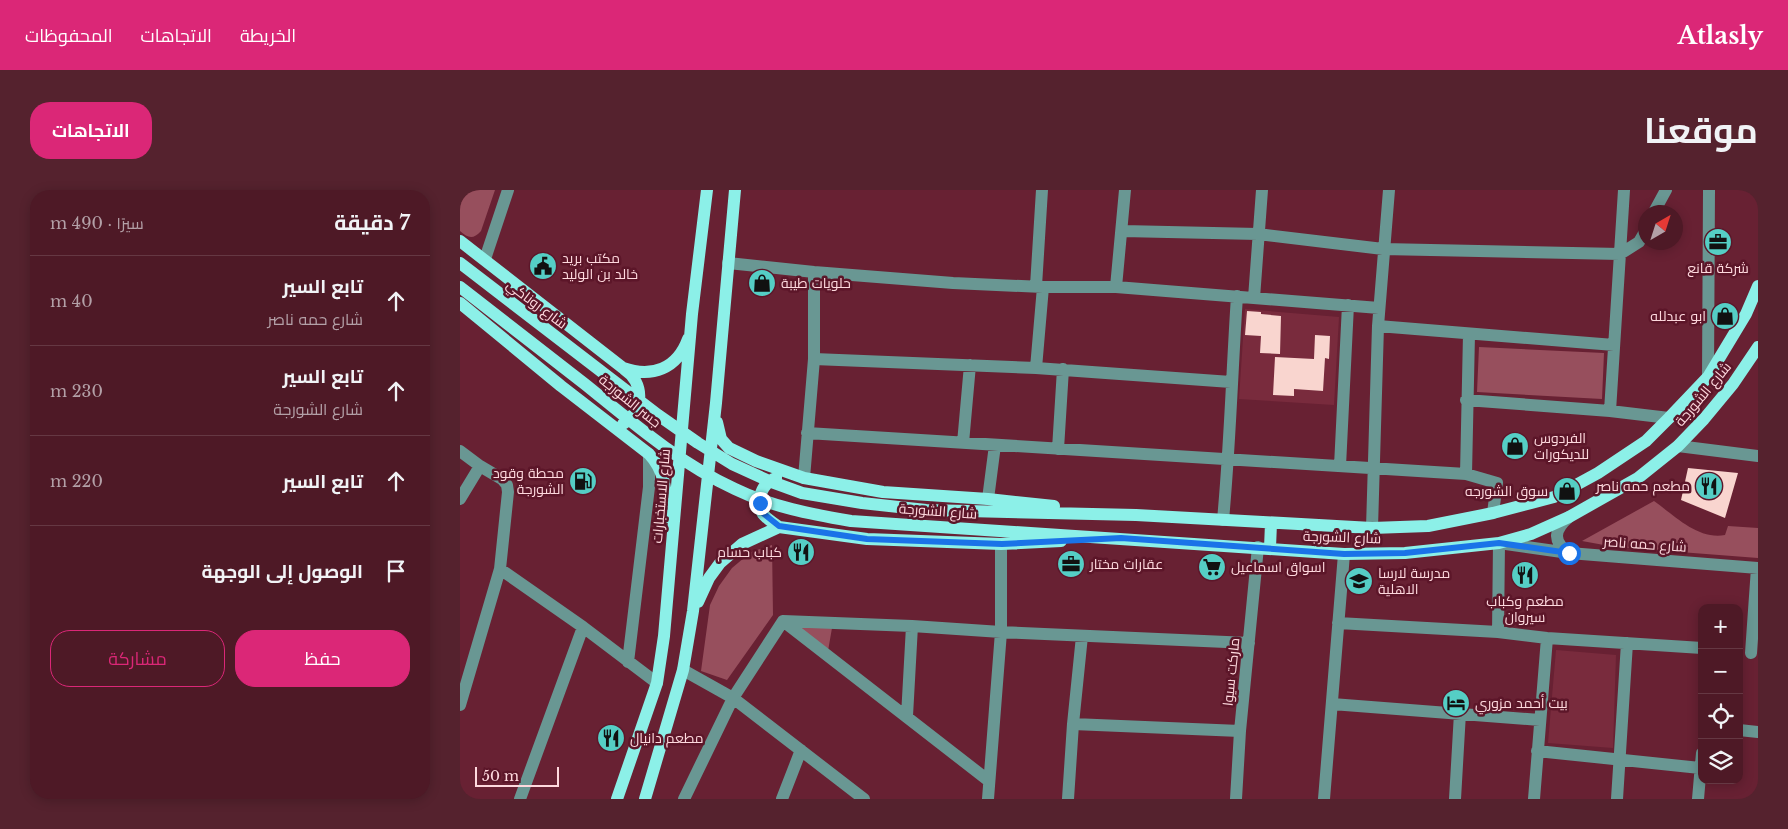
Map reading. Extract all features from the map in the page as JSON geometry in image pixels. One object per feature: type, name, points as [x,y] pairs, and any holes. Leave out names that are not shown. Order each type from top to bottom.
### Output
[{"type":"main road","name":"شارع الاستخبارات","points":[[617,799],[657,682],[664,636],[692,314],[707,190]]},
{"type":"main road","points":[[645,799],[683,670],[693,610],[716,403],[735,190]]},
{"type":"main road","points":[[460,241],[633,376],[640,394],[636,412],[622,425],[616,427]]},
{"type":"main road","name":"شارع روناكي","points":[[460,263],[597,368]]},
{"type":"main road","points":[[1121,538],[1002,544],[867,539],[779,526],[764,514],[760,503],[761,492],[768,482],[778,477],[804,478],[883,492],[988,499],[1136,516],[1372,528],[1428,526],[1493,513],[1554,497],[1598,473],[1646,441],[1708,377],[1746,314],[1758,286]]},
{"type":"main road","name":"جسر الشورجة","points":[[460,287],[670,451],[735,490],[770,504],[851,521]]},
{"type":"main road","points":[[460,303],[561,386],[616,427],[649,454],[658,464],[664,481],[671,553]]},
{"type":"main road","points":[[623,368],[636,372],[654,372],[664,368],[685,346],[690,331],[692,314]]},
{"type":"main road","name":"شارع الشورجة","points":[[851,521],[1344,554],[1405,553],[1499,543],[1531,534],[1569,518],[1638,478],[1678,446],[1704,419],[1733,384],[1758,347]]},
{"type":"main road","name":"جسر الشورجة","points":[[597,368],[658,415],[732,464],[769,481],[802,493],[862,504],[926,510],[1136,516]]},
{"type":"main road","points":[[716,403],[717,428],[724,444],[756,461],[804,478]]},
{"type":"main road","points":[[1264,548],[1271,523]]},
{"type":"main road","points":[[693,610],[709,578],[720,563],[742,544],[779,526]]},
{"type":"street","points":[[485,259],[508,190]]},
{"type":"street","points":[[1036,368],[1042,190]]},
{"type":"street","points":[[1116,287],[1123,231],[1125,190]]},
{"type":"street","points":[[1254,298],[1262,190]]},
{"type":"street","points":[[1372,528],[1378,326],[1389,190]]},
{"type":"street","points":[[1610,412],[1624,190]]},
{"type":"street","points":[[1658,205],[1666,190]]},
{"type":"street","points":[[1708,377],[1709,190]]},
{"type":"street","points":[[1123,231],[1258,234],[1384,249],[1620,254],[1638,243]]},
{"type":"street","points":[[728,263],[953,283],[1039,287],[1116,287],[1379,308]]},
{"type":"street","points":[[804,478],[814,359],[814,272]]},
{"type":"street","points":[[1223,520],[1229,459],[1231,382],[1237,296]]},
{"type":"street","points":[[1340,466],[1348,305]]},
{"type":"street","points":[[1378,326],[1614,345]]},
{"type":"street","points":[[1466,474],[1466,400],[1469,334]]},
{"type":"street","points":[[814,359],[1063,369],[1231,382]]},
{"type":"street","points":[[963,443],[970,365]]},
{"type":"street","points":[[1058,449],[1063,369]]},
{"type":"street","points":[[1466,400],[1670,418]]},
{"type":"street","points":[[807,433],[1466,474],[1497,483],[1493,513]]},
{"type":"street","points":[[988,499],[995,445]]},
{"type":"street","points":[[1678,446],[1758,456]]},
{"type":"street","points":[[460,451],[502,479],[508,489],[500,568],[460,705]]},
{"type":"street","points":[[628,662],[648,487],[649,454]]},
{"type":"street","points":[[460,499],[480,466]]},
{"type":"street","points":[[1569,518],[1561,526],[1557,536],[1559,544],[1569,553]]},
{"type":"street","points":[[1498,632],[1499,543]]},
{"type":"street","name":"شارع حمه ناصر","points":[[1499,543],[1569,553],[1757,568]]},
{"type":"street","points":[[988,799],[1001,632],[1002,544]]},
{"type":"street","name":"مارکت سیوا","points":[[1236,799],[1240,732],[1249,643],[1264,548]]},
{"type":"street","points":[[1324,799],[1344,554]]},
{"type":"street","points":[[500,568],[657,682]]},
{"type":"street","points":[[1749,653],[1757,568]]},
{"type":"street","points":[[783,621],[989,781]]},
{"type":"street","points":[[783,621],[1249,643]]},
{"type":"street","points":[[684,799],[732,698],[783,621]]},
{"type":"street","points":[[1338,623],[1498,632],[1547,638],[1698,648]]},
{"type":"street","points":[[907,716],[912,626]]},
{"type":"street","points":[[520,799],[583,627]]},
{"type":"street","points":[[1068,799],[1082,636]]},
{"type":"street","points":[[1534,799],[1536,751],[1547,638]]},
{"type":"street","points":[[1617,799],[1627,642]]},
{"type":"street","points":[[683,670],[732,698],[864,799]]},
{"type":"street","points":[[1332,704],[1540,720]]},
{"type":"street","points":[[1455,799],[1460,713]]},
{"type":"street","points":[[1073,724],[1240,732]]},
{"type":"street","points":[[1743,730],[1758,732]]},
{"type":"street","points":[[782,799],[801,750]]},
{"type":"street","points":[[1536,751],[1698,768]]},
{"type":"street","points":[[1698,799],[1699,784]]},
{"type":"shaded area","points":[[460,190],[495,190],[481,231],[473,237],[460,231]]},
{"type":"shaded area","points":[[1245,309],[1339,317],[1334,405],[1239,399]]},
{"type":"shaded area","points":[[1479,347],[1604,353],[1602,399],[1477,392]]},
{"type":"shaded area","points":[[1654,501],[1687,526],[1705,534],[1725,535],[1728,526],[1758,528],[1758,558],[1615,547],[1582,541]]},
{"type":"shaded area","points":[[772,545],[773,615],[727,680],[701,671],[710,605],[719,586],[732,568],[751,552]]},
{"type":"shaded area","points":[[798,626],[832,628],[828,651]]},
{"type":"shaded area","points":[[1556,650],[1616,655],[1613,748],[1548,743]]},
{"type":"building","points":[[1247,311],[1281,316],[1280,354],[1260,353],[1261,336],[1245,335]]},
{"type":"building","points":[[1315,335],[1330,336],[1329,359],[1325,358],[1323,391],[1294,389],[1294,396],[1273,395],[1275,357],[1314,359]]},
{"type":"building","name":"مطعم حمه ناصر","points":[[1688,468],[1738,473],[1725,518],[1681,500]]},
{"type":"place","name":"شركة قانع","points":[[1718,242]]},
{"type":"place","name":"مكتب بريد خالد بن الوليد","points":[[543,266]]},
{"type":"place","name":"حلويات طيبة","points":[[762,283]]},
{"type":"place","name":"ابو عبدلله","points":[[1725,316]]},
{"type":"place","name":"الفردوس للديكورات","points":[[1515,446]]},
{"type":"place","name":"محطة وقود الشورجة","points":[[583,481]]},
{"type":"place","name":"مطعم حمه ناصر","points":[[1709,486]]},
{"type":"place","name":"سوق الشورجه","points":[[1567,491]]},
{"type":"place","name":"كباب حسام","points":[[801,552]]},
{"type":"place","name":"عقارات مختار","points":[[1071,564]]},
{"type":"place","name":"اسواق اسماعيل","points":[[1212,567]]},
{"type":"place","name":"مطعم وكباب سيروان","points":[[1525,575]]},
{"type":"place","name":"مدرسة لارسا الاهلية","points":[[1359,581]]},
{"type":"place","name":"بيت أحمد مزوري","points":[[1456,703]]},
{"type":"place","name":"مطعم دانيال","points":[[611,738]]},
{"type":"route","points":[[760,503],[761,509],[767,518],[779,526],[867,539],[1002,544],[1121,538],[1344,554],[1405,553],[1499,543],[1569,553]]}]
